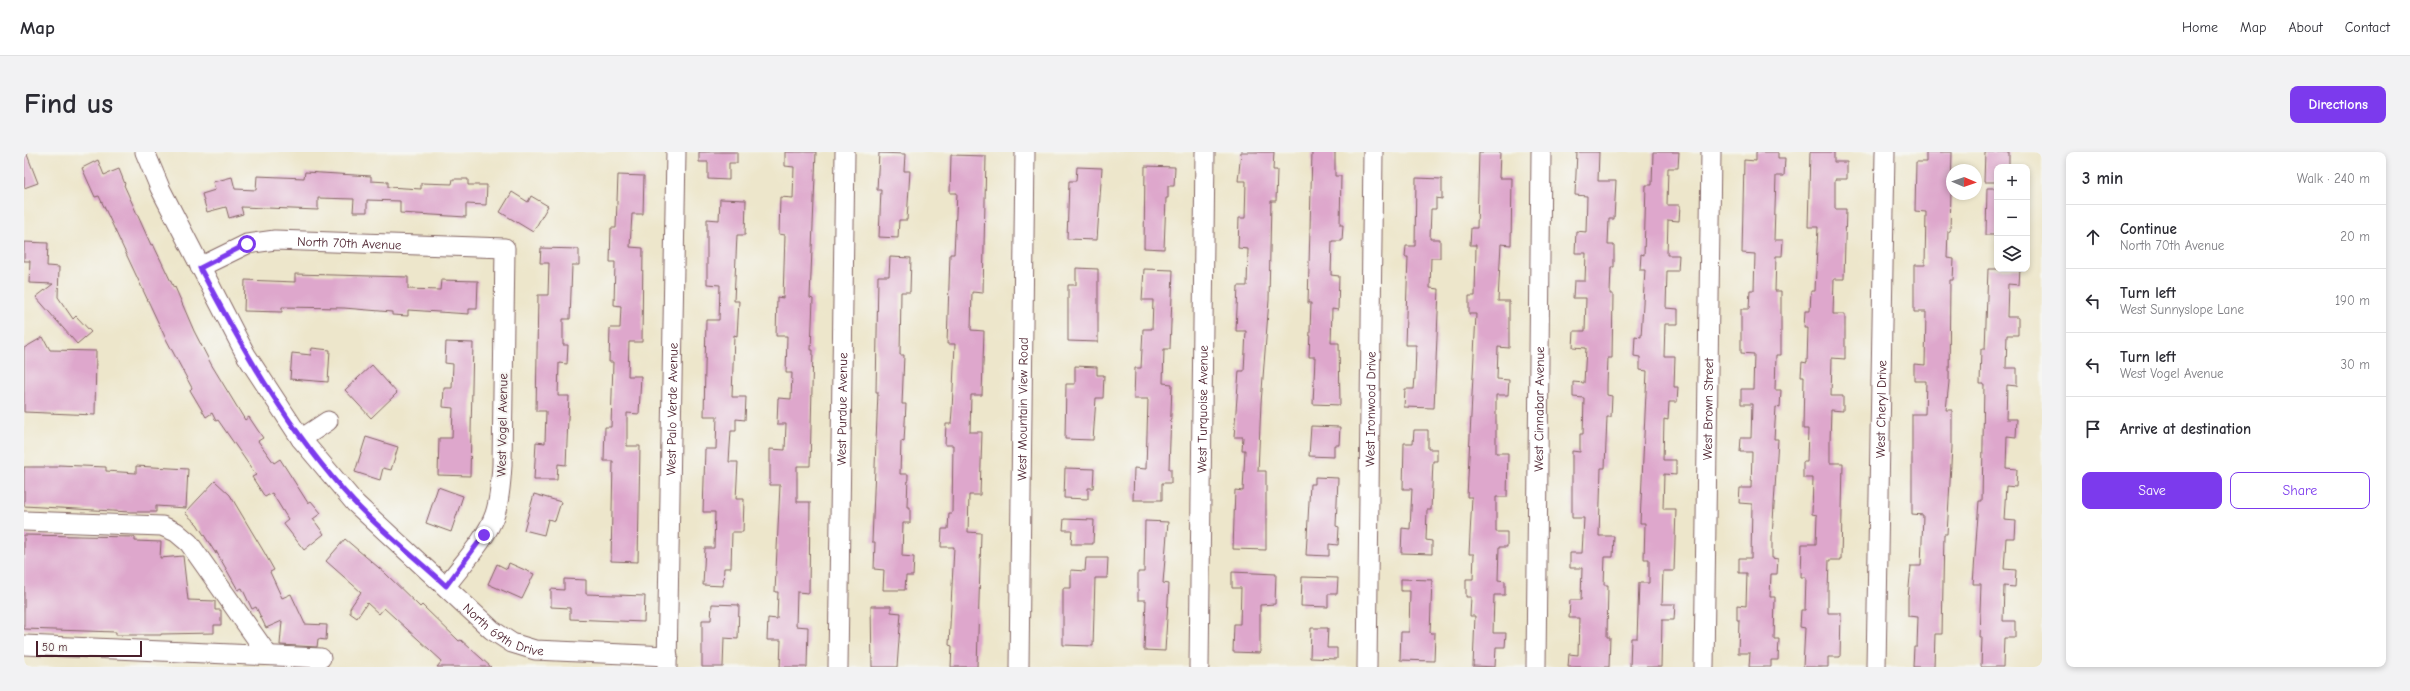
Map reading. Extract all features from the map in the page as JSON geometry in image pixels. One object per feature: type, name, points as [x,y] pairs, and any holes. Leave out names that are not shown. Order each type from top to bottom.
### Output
[{"type":"street","name":"North 69th Drive","points":[[145,152],[160,188],[246,355],[301,439],[355,503],[492,630],[512,643],[535,650],[668,662]]},
{"type":"street","name":"West Palo Verde Avenue","points":[[668,662],[676,152]]},
{"type":"street","name":"West Purdue Avenue","points":[[838,667],[845,152]]},
{"type":"street","name":"West Mountain View Road","points":[[1020,667],[1025,152]]},
{"type":"street","name":"West Turquoise Avenue","points":[[1199,667],[1205,152]]},
{"type":"street","name":"West Ironwood Drive","points":[[1367,667],[1374,152]]},
{"type":"street","name":"West Cinnabar Avenue","points":[[1536,667],[1541,152]]},
{"type":"street","name":"West Brown Street","points":[[1704,667],[1711,152]]},
{"type":"street","name":"West Cheryl Drive","points":[[1876,667],[1885,152]]},
{"type":"street","name":"North 70th Avenue","points":[[200,268],[247,244],[275,240],[505,248]]},
{"type":"street","name":"West Vogel Avenue","points":[[446,586],[495,514],[500,486],[502,465],[505,248]]},
{"type":"street","points":[[301,439],[328,421]]},
{"type":"street","points":[[24,521],[162,526],[176,532],[189,543],[268,655]]},
{"type":"street","points":[[24,645],[321,658]]},
{"type":"building","points":[[24,152],[26,152],[38,183],[24,188]]},
{"type":"building","points":[[699,152],[737,152],[737,163],[729,163],[729,180],[708,179],[708,162],[699,162]]},
{"type":"building","points":[[785,152],[816,152],[810,298],[813,299],[811,350],[813,350],[810,466],[797,466],[797,502],[810,502],[809,593],[797,592],[796,626],[808,627],[807,667],[780,667],[781,640],[767,640],[768,618],[777,619],[778,592],[775,592],[780,485],[770,485],[770,449],[785,450],[786,424],[777,424],[778,398],[791,399],[792,373],[786,373],[787,336],[776,336],[777,297],[783,298],[785,235],[779,234],[780,197],[793,198],[794,167],[785,166]]},
{"type":"building","points":[[1241,152],[1274,152],[1273,170],[1277,170],[1276,201],[1271,201],[1269,300],[1261,403],[1258,471],[1266,471],[1266,550],[1233,549],[1235,490],[1243,491],[1245,450],[1242,450],[1243,437],[1234,437],[1239,371],[1244,371],[1246,331],[1236,331],[1238,286],[1247,286],[1248,249],[1238,248],[1239,218],[1245,218],[1246,181],[1238,181]]},
{"type":"building","points":[[1312,152],[1335,152],[1335,176],[1341,176],[1340,225],[1343,225],[1342,241],[1332,241],[1331,275],[1339,276],[1338,310],[1332,309],[1331,343],[1339,343],[1340,405],[1313,404],[1315,357],[1309,357],[1311,303],[1308,303]]},
{"type":"building","points":[[1479,152],[1500,152],[1499,178],[1512,178],[1511,245],[1501,244],[1498,301],[1509,301],[1509,348],[1498,347],[1497,379],[1509,380],[1508,395],[1496,395],[1496,453],[1508,453],[1507,497],[1496,497],[1496,532],[1507,532],[1507,547],[1499,547],[1498,580],[1505,581],[1505,595],[1494,595],[1493,633],[1506,633],[1505,647],[1496,647],[1495,667],[1473,666],[1475,616],[1470,616],[1471,597],[1466,597],[1466,579],[1473,579],[1474,554],[1469,554],[1472,497],[1467,497],[1476,314],[1469,314],[1469,296],[1475,296],[1476,245],[1470,245],[1471,228],[1477,228]]},
{"type":"building","points":[[1577,152],[1599,152],[1598,181],[1616,181],[1614,219],[1609,219],[1608,245],[1614,245],[1614,267],[1611,267],[1610,294],[1613,294],[1612,358],[1608,358],[1607,384],[1607,395],[1612,396],[1611,417],[1607,417],[1605,468],[1601,468],[1599,536],[1614,536],[1613,557],[1605,557],[1604,585],[1608,585],[1607,637],[1610,637],[1609,667],[1568,667],[1569,654],[1578,655],[1579,618],[1569,618],[1570,600],[1581,600],[1582,568],[1570,568],[1570,553],[1582,553],[1584,518],[1572,518],[1572,451],[1580,452],[1580,434],[1583,434],[1584,398],[1573,397],[1573,382],[1584,383],[1586,348],[1573,347],[1574,331],[1585,331],[1586,298],[1573,298],[1574,281],[1585,281],[1586,253],[1575,253],[1576,231],[1586,232],[1587,196],[1575,195]]},
{"type":"building","points":[[1653,152],[1679,152],[1678,168],[1668,168],[1667,205],[1680,205],[1679,221],[1668,220],[1667,255],[1679,255],[1678,271],[1667,271],[1666,308],[1678,309],[1678,324],[1665,324],[1664,356],[1675,356],[1674,387],[1678,387],[1677,402],[1669,402],[1668,420],[1664,419],[1663,460],[1676,460],[1676,475],[1664,474],[1663,509],[1676,509],[1674,571],[1663,571],[1662,604],[1675,604],[1674,620],[1662,620],[1661,667],[1630,667],[1631,638],[1637,638],[1639,583],[1649,583],[1649,559],[1644,559],[1645,523],[1640,523],[1647,371],[1640,370],[1640,357],[1634,356],[1635,336],[1641,337],[1645,270],[1640,270],[1641,254],[1644,255],[1646,185],[1652,185]]},
{"type":"building","points":[[1756,152],[1778,152],[1778,158],[1785,158],[1784,176],[1776,176],[1774,240],[1783,240],[1782,256],[1776,256],[1775,291],[1781,291],[1781,355],[1776,355],[1775,390],[1781,390],[1780,408],[1776,407],[1774,439],[1778,439],[1772,538],[1772,558],[1778,559],[1777,574],[1771,574],[1770,597],[1775,597],[1774,639],[1779,639],[1778,660],[1771,660],[1771,667],[1749,667],[1750,653],[1738,653],[1739,620],[1737,620],[1737,605],[1746,606],[1747,573],[1739,573],[1739,558],[1751,558],[1752,504],[1739,503],[1740,488],[1751,488],[1752,452],[1740,452],[1741,438],[1751,438],[1752,404],[1741,404],[1741,389],[1753,389],[1754,354],[1741,353],[1741,309],[1749,309],[1750,290],[1754,290],[1755,254],[1742,253],[1744,160],[1756,161]]},
{"type":"building","points":[[1810,152],[1834,152],[1834,162],[1847,162],[1847,179],[1835,179],[1835,209],[1846,209],[1844,279],[1834,279],[1833,314],[1845,314],[1845,359],[1832,358],[1831,396],[1843,396],[1843,411],[1831,410],[1830,441],[1830,463],[1843,463],[1841,560],[1829,560],[1828,591],[1828,613],[1841,613],[1840,657],[1828,657],[1828,667],[1803,667],[1805,628],[1800,627],[1801,610],[1805,610],[1806,577],[1801,577],[1802,544],[1816,544],[1817,515],[1812,514],[1813,478],[1803,478],[1803,462],[1807,462],[1808,429],[1803,429],[1804,376],[1801,376],[1802,362],[1807,363],[1808,328],[1804,328],[1805,311],[1810,311],[1811,291],[1815,291],[1818,227],[1808,227]]},
{"type":"building","points":[[1926,152],[1952,152],[1952,164],[1946,164],[1946,200],[1951,200],[1950,231],[1948,231],[1947,258],[1954,259],[1953,280],[1950,280],[1949,382],[1946,410],[1952,410],[1952,447],[1947,534],[1944,534],[1942,634],[1935,634],[1934,667],[1913,667],[1914,647],[1917,647],[1918,617],[1908,616],[1908,598],[1911,566],[1921,566],[1923,515],[1912,514],[1912,414],[1925,414],[1926,381],[1914,381],[1914,364],[1925,365],[1926,312],[1914,312],[1914,265],[1925,265],[1926,212],[1915,211],[1916,162],[1926,162]]},
{"type":"building","points":[[1985,152],[2009,152],[2009,164],[1994,164],[1994,182],[1984,182]]},
{"type":"building","points":[[879,153],[905,154],[904,171],[910,171],[907,220],[899,220],[898,238],[879,237],[881,190],[877,190]]},
{"type":"building","points":[[951,155],[986,156],[983,293],[972,292],[971,330],[984,331],[982,395],[971,395],[970,432],[982,432],[980,495],[969,495],[968,532],[981,533],[977,667],[951,667],[952,646],[949,645],[954,547],[941,547],[942,529],[948,529],[949,513],[952,513],[953,445],[945,445],[946,424],[951,424],[955,344],[947,344],[950,254],[954,254],[957,193],[950,193]]},
{"type":"building","points":[[98,160],[104,175],[119,169],[125,184],[124,185],[151,245],[153,244],[174,288],[175,287],[194,331],[211,364],[245,420],[249,417],[263,438],[258,441],[274,463],[280,459],[308,503],[311,501],[321,513],[313,519],[324,534],[304,550],[283,523],[288,519],[272,493],[265,497],[252,477],[256,475],[218,420],[216,421],[212,413],[206,417],[190,390],[192,388],[165,337],[99,196],[95,197],[82,168]]},
{"type":"building","points":[[1145,166],[1175,167],[1174,186],[1168,186],[1168,198],[1166,198],[1164,249],[1144,248]]},
{"type":"building","points":[[1077,167],[1102,168],[1097,240],[1067,239],[1069,181],[1076,181]]},
{"type":"building","points":[[305,172],[371,176],[371,181],[388,182],[388,187],[421,189],[421,183],[452,184],[453,179],[468,179],[468,185],[487,185],[486,205],[466,204],[466,217],[400,213],[400,201],[367,200],[367,212],[353,212],[354,199],[318,198],[318,210],[241,207],[243,214],[229,218],[226,207],[207,212],[202,194],[215,190],[213,182],[232,177],[235,189],[256,190],[257,176],[304,178]]},
{"type":"building","points":[[618,175],[644,176],[643,214],[632,214],[630,247],[643,248],[642,342],[629,342],[628,376],[641,376],[639,414],[627,413],[627,446],[640,446],[638,562],[611,561],[613,461],[604,461],[605,427],[611,427],[613,362],[609,362],[610,328],[620,328],[621,306],[614,305],[615,262],[610,262],[611,228],[616,228]]},
{"type":"building","points":[[1416,178],[1442,179],[1442,199],[1436,198],[1436,209],[1431,209],[1430,239],[1440,239],[1440,258],[1431,258],[1430,288],[1439,289],[1434,408],[1404,407],[1405,389],[1414,389],[1415,377],[1416,345],[1405,345],[1408,257],[1405,257],[1406,246],[1415,246]]},
{"type":"building","points":[[1987,188],[1994,188],[1994,235],[1986,235]]},
{"type":"building","points":[[512,192],[528,202],[531,196],[548,206],[533,232],[500,212]]},
{"type":"building","points":[[720,199],[746,200],[745,235],[737,235],[734,301],[739,301],[737,336],[734,335],[732,397],[746,397],[745,420],[736,419],[736,431],[731,431],[729,462],[738,462],[736,499],[744,499],[743,532],[732,532],[731,568],[724,568],[723,586],[703,585],[705,548],[714,548],[715,512],[703,512],[705,449],[716,449],[717,416],[704,416],[706,320],[719,320],[720,285],[707,284],[707,219],[719,220]]},
{"type":"building","points":[[24,242],[48,243],[47,266],[59,267],[58,297],[73,319],[76,316],[91,332],[77,344],[36,297],[53,284],[29,283],[30,261],[24,261]]},
{"type":"building","points":[[541,248],[579,249],[579,265],[572,265],[570,319],[563,319],[563,345],[568,345],[567,364],[559,363],[558,396],[569,396],[566,465],[558,464],[557,480],[534,480],[536,442],[545,443],[546,411],[536,411],[538,295],[548,295],[549,263],[540,263]]},
{"type":"building","points":[[890,257],[911,258],[910,292],[901,292],[900,355],[904,355],[902,404],[906,404],[904,442],[901,441],[900,474],[908,474],[907,507],[910,507],[910,523],[903,523],[902,556],[914,557],[913,576],[906,576],[905,590],[883,590],[884,570],[874,569],[875,542],[872,542],[878,392],[876,392],[878,276],[889,276]]},
{"type":"building","points":[[1076,268],[1098,269],[1098,342],[1068,341],[1068,285],[1076,285]]},
{"type":"building","points":[[1144,269],[1173,270],[1170,349],[1164,349],[1163,383],[1172,384],[1169,469],[1171,469],[1171,483],[1162,483],[1162,500],[1133,500],[1134,468],[1146,469],[1148,399],[1134,399],[1135,368],[1141,368],[1143,329],[1152,329],[1153,300],[1142,300]]},
{"type":"building","points":[[1988,269],[1994,269],[1994,272],[2020,272],[2019,285],[2008,284],[2007,317],[2018,317],[2018,335],[2007,335],[2006,368],[2017,368],[2017,386],[2007,385],[2006,419],[2017,419],[2016,437],[2007,436],[2006,468],[2017,469],[2016,487],[2006,486],[2004,520],[2016,521],[2015,538],[2006,538],[2004,569],[2016,570],[2015,587],[2004,586],[2003,621],[2015,621],[2015,638],[2004,638],[2003,667],[1981,667],[1982,637],[1979,637],[1981,584],[1973,584],[1979,501],[1982,501],[1984,384],[1980,384],[1981,349],[1985,349]]},
{"type":"building","points":[[295,274],[408,277],[408,289],[440,290],[441,280],[478,281],[477,309],[469,309],[469,314],[408,310],[408,316],[392,315],[392,312],[344,308],[282,307],[282,312],[244,311],[245,280],[295,282]]},
{"type":"building","points":[[43,337],[50,350],[96,351],[95,415],[24,412],[24,348]]},
{"type":"building","points":[[446,342],[473,343],[470,476],[438,475],[439,438],[452,438],[453,408],[443,407],[444,388],[452,388],[453,364],[445,363]]},
{"type":"building","points":[[312,348],[330,350],[328,382],[290,379],[292,353],[311,355]]},
{"type":"building","points":[[372,365],[397,393],[371,418],[345,390]]},
{"type":"building","points":[[1075,366],[1097,367],[1097,375],[1104,375],[1103,398],[1096,398],[1093,440],[1065,439],[1066,384],[1075,384]]},
{"type":"building","points":[[1311,426],[1340,427],[1339,445],[1334,445],[1334,457],[1309,456]]},
{"type":"building","points":[[1414,430],[1428,430],[1428,449],[1437,449],[1437,461],[1433,461],[1431,510],[1427,510],[1426,540],[1432,541],[1432,554],[1401,553],[1402,528],[1410,529],[1412,489],[1403,489],[1404,443],[1413,443]]},
{"type":"building","points":[[366,437],[398,447],[391,470],[383,468],[380,480],[355,472]]},
{"type":"building","points":[[58,465],[106,467],[106,471],[136,473],[136,466],[188,469],[186,508],[156,506],[156,512],[130,512],[24,506],[24,467],[58,467]]},
{"type":"building","points":[[1065,468],[1094,469],[1093,488],[1088,488],[1088,499],[1064,498]]},
{"type":"building","points":[[1315,477],[1338,478],[1336,526],[1339,527],[1338,545],[1329,544],[1329,556],[1306,555],[1310,484],[1315,484]]},
{"type":"building","points":[[215,481],[230,495],[264,552],[274,570],[270,572],[282,598],[291,594],[305,624],[327,625],[326,640],[318,639],[317,647],[280,645],[282,621],[266,628],[256,607],[252,609],[242,588],[238,590],[216,551],[216,554],[197,524],[185,513]]},
{"type":"building","points":[[438,487],[463,496],[451,532],[426,523]]},
{"type":"building","points":[[534,494],[561,502],[555,521],[548,519],[544,535],[524,530]]},
{"type":"building","points":[[1064,519],[1094,520],[1093,544],[1071,544],[1072,530],[1063,530]]},
{"type":"building","points":[[1145,521],[1168,522],[1163,583],[1169,584],[1165,651],[1144,650],[1146,600],[1138,600],[1138,572],[1144,572]]},
{"type":"building","points":[[24,535],[135,537],[135,541],[161,542],[160,558],[183,556],[188,600],[215,601],[215,610],[221,610],[221,625],[214,625],[214,633],[161,635],[116,635],[116,632],[24,629]]},
{"type":"building","points":[[345,539],[385,573],[420,607],[422,605],[459,641],[461,640],[491,667],[437,667],[442,661],[384,608],[379,614],[367,603],[357,618],[350,613],[350,608],[361,592],[326,561]]},
{"type":"building","points":[[1086,558],[1108,558],[1107,578],[1095,578],[1093,646],[1063,645],[1063,588],[1071,588],[1071,570],[1085,571]]},
{"type":"building","points":[[509,563],[534,574],[522,599],[488,584],[497,564],[507,569]]},
{"type":"building","points":[[1232,572],[1276,574],[1275,604],[1260,605],[1260,653],[1233,652],[1234,624],[1240,624],[1241,588],[1232,588]]},
{"type":"building","points":[[1302,577],[1338,578],[1337,594],[1328,594],[1328,607],[1301,606]]},
{"type":"building","points":[[564,579],[586,580],[586,594],[645,596],[644,622],[570,619],[570,608],[551,607],[551,589],[564,590]]},
{"type":"building","points":[[1401,579],[1432,580],[1430,633],[1435,633],[1434,661],[1400,660],[1401,632],[1409,632],[1410,591],[1401,591]]},
{"type":"building","points":[[712,604],[739,605],[738,639],[724,638],[723,667],[702,667],[702,620],[711,620]]},
{"type":"building","points":[[871,606],[891,606],[891,612],[901,613],[897,667],[872,667]]},
{"type":"building","points":[[1311,628],[1328,628],[1327,648],[1337,648],[1337,659],[1310,658]]},
{"type":"route","points":[[247,244],[230,251],[200,268],[246,355],[266,388],[301,439],[355,503],[446,586],[484,535]]}]
